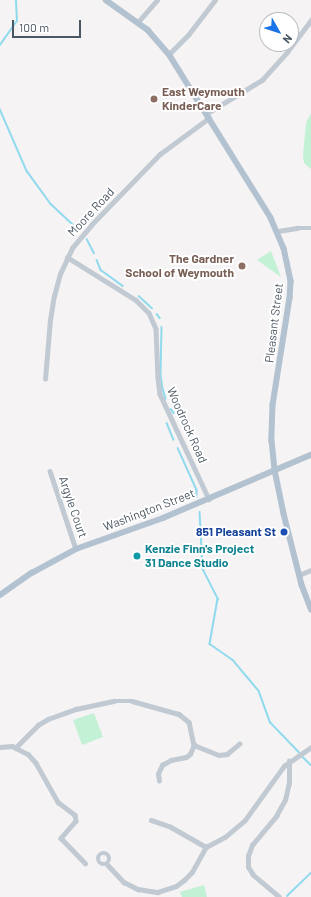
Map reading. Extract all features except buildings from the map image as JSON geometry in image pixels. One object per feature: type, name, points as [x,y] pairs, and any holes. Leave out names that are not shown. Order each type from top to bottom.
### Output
[{"type":"main road","name":"Pleasant Street","points":[[106,0],[138,22],[153,35],[169,54],[278,231],[288,261],[290,281],[289,309],[272,417],[272,441],[275,470],[299,575],[311,609]]},
{"type":"main road","name":"Washington Street","points":[[0,595],[32,573],[76,549],[209,499],[311,454]]},
{"type":"street","points":[[138,22],[157,0]]},
{"type":"street","points":[[169,54],[188,35],[215,0]]},
{"type":"street","name":"Moore Road","points":[[46,379],[53,302],[60,274],[67,258],[83,234],[160,154],[208,116],[262,80],[298,38],[311,20]]},
{"type":"street","points":[[278,231],[311,228]]},
{"type":"street","name":"Woodrock Road","points":[[67,258],[136,300],[149,313],[156,329],[160,394],[209,499]]},
{"type":"street","name":"Argyle Court","points":[[50,471],[76,549]]},
{"type":"street","points":[[299,575],[311,570]]},
{"type":"street","points":[[16,747],[38,725],[53,716],[100,703],[120,700],[132,702],[179,714],[189,722],[194,745],[190,754],[186,757],[171,760],[162,765],[158,774],[159,781]]},
{"type":"street","points":[[194,745],[219,755],[226,754],[239,744]]},
{"type":"street","points":[[0,747],[7,745],[16,747],[30,756],[58,802],[76,816],[76,821],[61,838],[85,863]]},
{"type":"street","points":[[107,864],[120,878],[133,887],[149,891],[164,891],[176,886],[184,880],[194,868],[206,847],[225,837],[245,820],[289,761],[311,747]]},
{"type":"street","points":[[279,897],[253,875],[248,867],[248,856],[252,845],[276,816],[285,800],[289,783],[289,761]]},
{"type":"street","points":[[151,820],[171,827],[206,847]]},
{"type":"green space","points":[[311,113],[311,169],[304,163],[303,155],[306,123]]},
{"type":"green space","points":[[271,251],[281,277],[257,260]]},
{"type":"green space","points":[[94,713],[103,737],[82,745],[73,720]]},
{"type":"green space","points":[[204,885],[207,897],[182,897],[180,892]]},
{"type":"waterway","points":[[0,45],[17,21],[16,0]]},
{"type":"waterway","points":[[0,109],[27,171],[51,204],[79,230]]},
{"type":"waterway","points":[[87,239],[94,253]]},
{"type":"waterway","points":[[97,260],[101,270],[123,286]]},
{"type":"waterway","points":[[139,296],[152,308]]},
{"type":"waterway","points":[[157,314],[160,318]]},
{"type":"waterway","points":[[162,327],[161,375],[166,399]]},
{"type":"waterway","points":[[171,409],[174,413]]},
{"type":"waterway","points":[[167,423],[174,440]]},
{"type":"waterway","points":[[178,448],[197,490],[197,497]]},
{"type":"waterway","points":[[200,512],[203,569],[218,599],[210,644],[233,660],[259,691],[270,722],[299,752]]},
{"type":"waterway","points":[[303,757],[311,765]]},
{"type":"waterway","points":[[287,896],[311,873]]},
{"type":"place","name":"East Weymouth KinderCare","points":[[154,99]]},
{"type":"place","name":"The Gardner School of Weymouth","points":[[242,266]]},
{"type":"place","name":"851 Pleasant St","points":[[284,532]]},
{"type":"place","name":"Kenzie Finn's Project 31 Dance Studio","points":[[137,556]]}]
